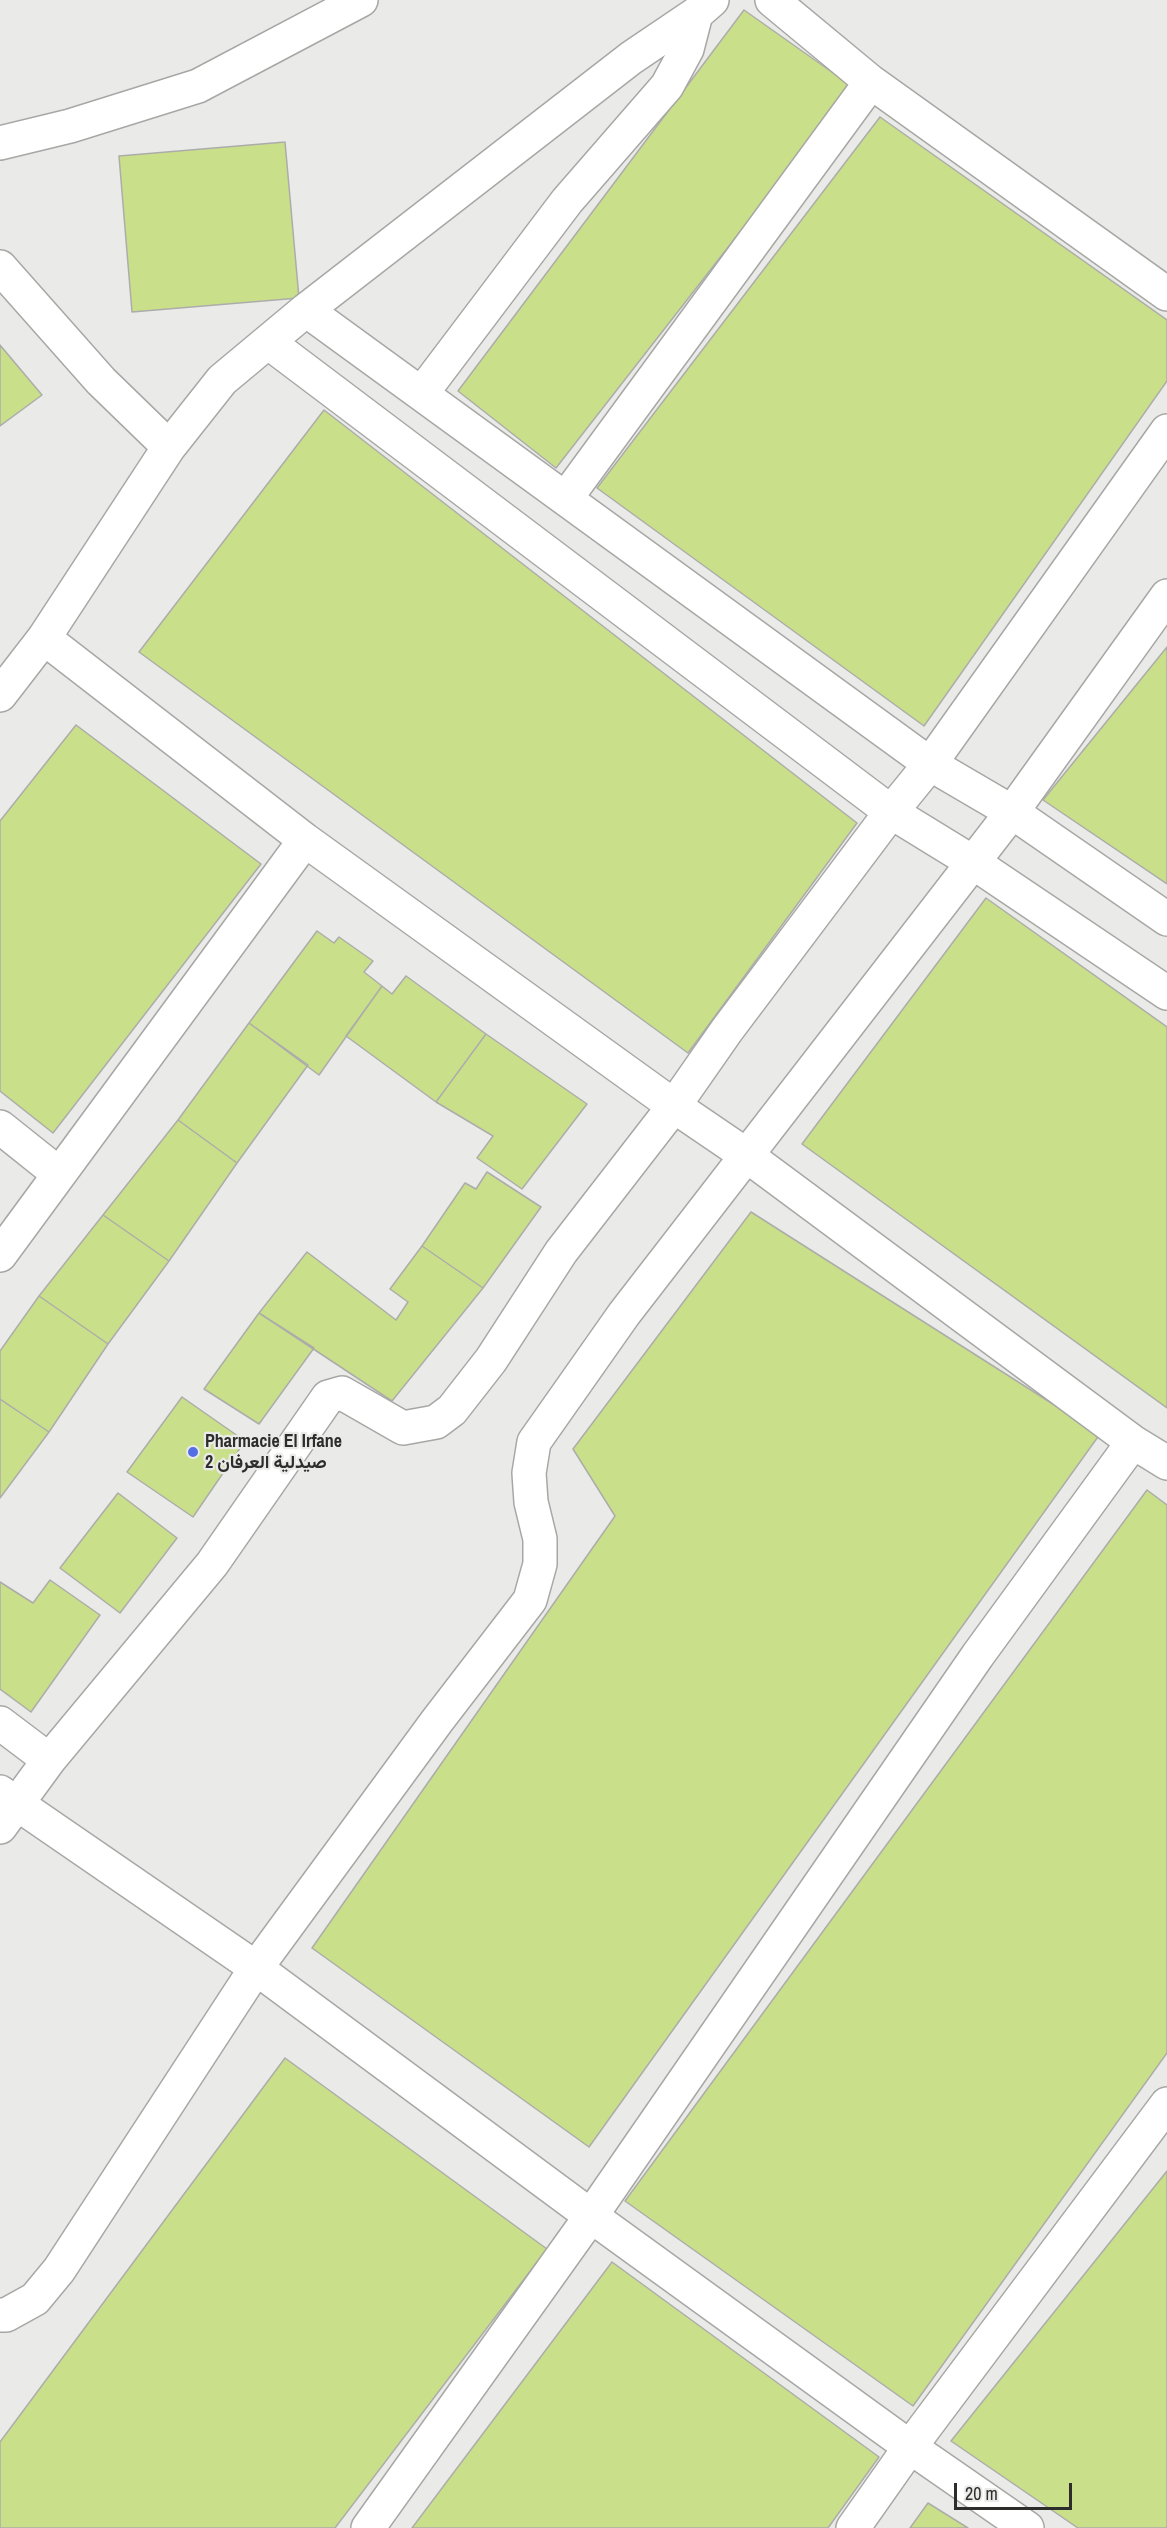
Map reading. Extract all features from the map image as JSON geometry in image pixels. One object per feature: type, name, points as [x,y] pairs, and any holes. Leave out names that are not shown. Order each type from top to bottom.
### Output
[{"type":"street","points":[[0,143],[70,126],[198,86],[361,0]]},
{"type":"street","points":[[772,0],[871,82],[1167,294]]},
{"type":"street","points":[[0,695],[44,638],[169,447],[222,380],[306,310],[631,58],[704,7]]},
{"type":"street","points":[[422,393],[567,201],[667,86],[687,49],[704,7]]},
{"type":"street","points":[[566,498],[871,82]]},
{"type":"street","points":[[0,267],[101,381],[169,447]]},
{"type":"street","points":[[306,310],[930,764],[1012,812],[1167,919]]},
{"type":"street","points":[[268,342],[891,812],[974,863],[1167,993]]},
{"type":"street","points":[[1027,2528],[910,2447],[591,2216],[256,1968],[5,1808],[49,1760],[212,1564],[328,1397],[342,1393],[403,1428],[436,1422],[452,1410],[491,1360],[561,1252],[674,1106],[727,1030],[891,812],[930,764],[1167,430]]},
{"type":"street","points":[[0,2315],[6,2315],[35,2299],[59,2270],[256,1968],[437,1721],[530,1600],[540,1564],[540,1539],[531,1502],[529,1473],[534,1442],[624,1314],[974,863],[1167,596]]},
{"type":"street","points":[[44,638],[305,840],[674,1106],[746,1155],[1133,1442],[1167,1463]]},
{"type":"street","points":[[6,1234],[59,1174],[305,840]]},
{"type":"street","points":[[0,1127],[59,1174]]},
{"type":"street","points":[[368,2528],[591,2216],[978,1655],[1133,1442]]},
{"type":"street","points":[[0,1723],[49,1760]]},
{"type":"street","points":[[853,2528],[910,2447],[1167,2104]]},
{"type":"building","points":[[744,10],[853,87],[556,468],[458,391]]},
{"type":"building","points":[[880,117],[1167,320],[1167,381],[924,726],[597,488]]},
{"type":"building","points":[[285,142],[299,298],[132,312],[119,156]]},
{"type":"building","points":[[0,345],[42,395],[0,426]]},
{"type":"building","points":[[324,410],[857,823],[688,1053],[139,652]]},
{"type":"building","points":[[1167,647],[1167,884],[1043,800]]},
{"type":"building","points":[[76,725],[261,864],[53,1133],[0,1091],[0,821]]},
{"type":"building","points":[[986,898],[1167,1027],[1167,1408],[802,1144]]},
{"type":"building","points":[[317,931],[334,943],[339,937],[373,961],[364,972],[382,986],[319,1075],[249,1023]]},
{"type":"building","points":[[406,976],[486,1034],[436,1102],[346,1036],[382,986],[392,994]]},
{"type":"building","points":[[249,1023],[308,1065],[237,1163],[178,1120]]},
{"type":"building","points":[[486,1034],[587,1104],[522,1189],[477,1158],[493,1136],[436,1102]]},
{"type":"building","points":[[178,1120],[237,1163],[169,1261],[103,1215]]},
{"type":"building","points":[[487,1172],[541,1207],[483,1288],[422,1246],[465,1183],[476,1189]]},
{"type":"building","points":[[751,1212],[1100,1434],[589,2147],[312,1948],[615,1516],[573,1449]]},
{"type":"building","points":[[103,1215],[169,1261],[108,1344],[39,1296]]},
{"type":"building","points":[[422,1246],[483,1288],[392,1401],[259,1313],[307,1252],[396,1320],[408,1302],[390,1289]]},
{"type":"building","points":[[39,1296],[108,1344],[49,1432],[0,1399],[0,1351]]},
{"type":"building","points":[[259,1313],[314,1348],[259,1424],[204,1389]]},
{"type":"building","points":[[182,1397],[245,1441],[193,1517],[127,1472]]},
{"type":"building","points":[[0,1399],[49,1432],[0,1498]]},
{"type":"building","points":[[1147,1490],[1167,1505],[1167,2053],[913,2406],[625,2201]]},
{"type":"building","points":[[118,1493],[177,1538],[120,1613],[60,1568]]},
{"type":"building","points":[[50,1580],[100,1615],[31,1712],[0,1689],[0,1582],[33,1603]]},
{"type":"building","points":[[285,2058],[547,2249],[335,2528],[0,2528],[0,2442]]},
{"type":"building","points":[[1167,2171],[1167,2528],[1078,2528],[951,2441]]},
{"type":"building","points":[[612,2262],[879,2457],[828,2528],[412,2528]]},
{"type":"building","points":[[928,2503],[968,2528],[910,2528]]},
{"type":"place","name":"Pharmacie El Irfane صيدلية العرفان 2","points":[[193,1452]]}]
